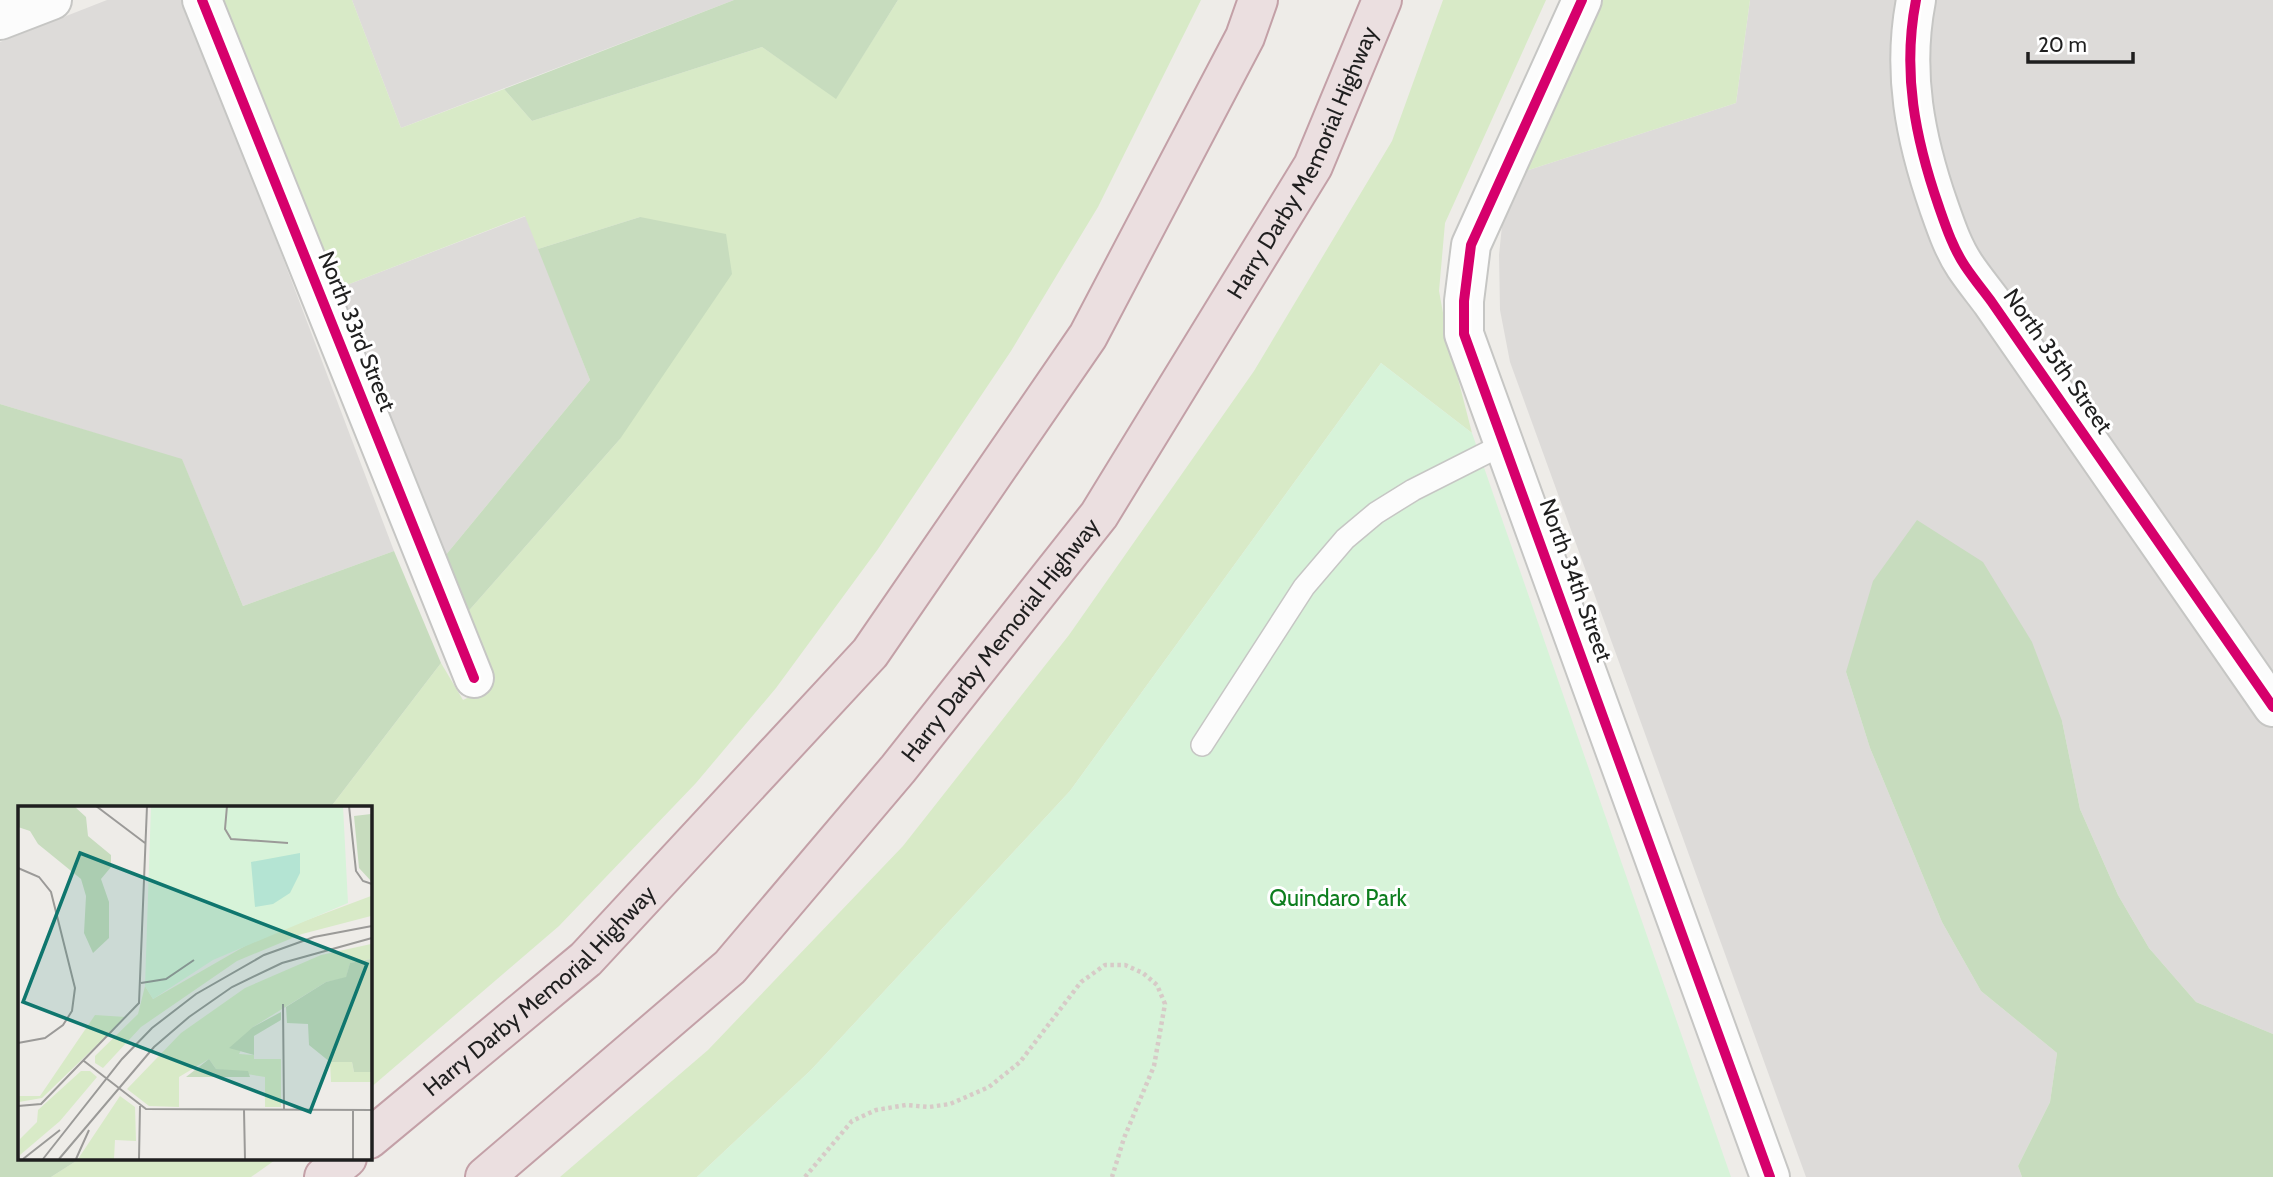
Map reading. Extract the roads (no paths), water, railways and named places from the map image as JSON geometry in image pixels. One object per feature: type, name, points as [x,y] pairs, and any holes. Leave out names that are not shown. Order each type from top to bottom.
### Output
[{"type":"highway","name":"Harry Darby Memorial Highway","points":[[371,1137],[586,959],[870,653],[1088,336],[1245,37],[1258,0]]},
{"type":"highway","name":"Harry Darby Memorial Highway","points":[[485,1177],[730,967],[898,769],[1099,515],[1313,166],[1382,0]]},
{"type":"highway","points":[[324,1177],[345,1160]]},
{"type":"street","points":[[0,20],[52,0]]},
{"type":"street","name":"North 33rd Street","points":[[202,0],[474,678]]},
{"type":"street","name":"North 34th Street","points":[[1583,0],[1471,245],[1464,301],[1464,334],[1770,1177]]},
{"type":"street","name":"North 35th Street","points":[[1916,0],[1909,68],[1915,121],[1929,178],[1948,232],[1964,265],[2273,707]]},
{"type":"lane","points":[[1202,745],[1304,587],[1345,539],[1377,513],[1413,490],[1504,443]]},
{"type":"park label","name":"Quindaro Park","points":[[1338,898]]}]
